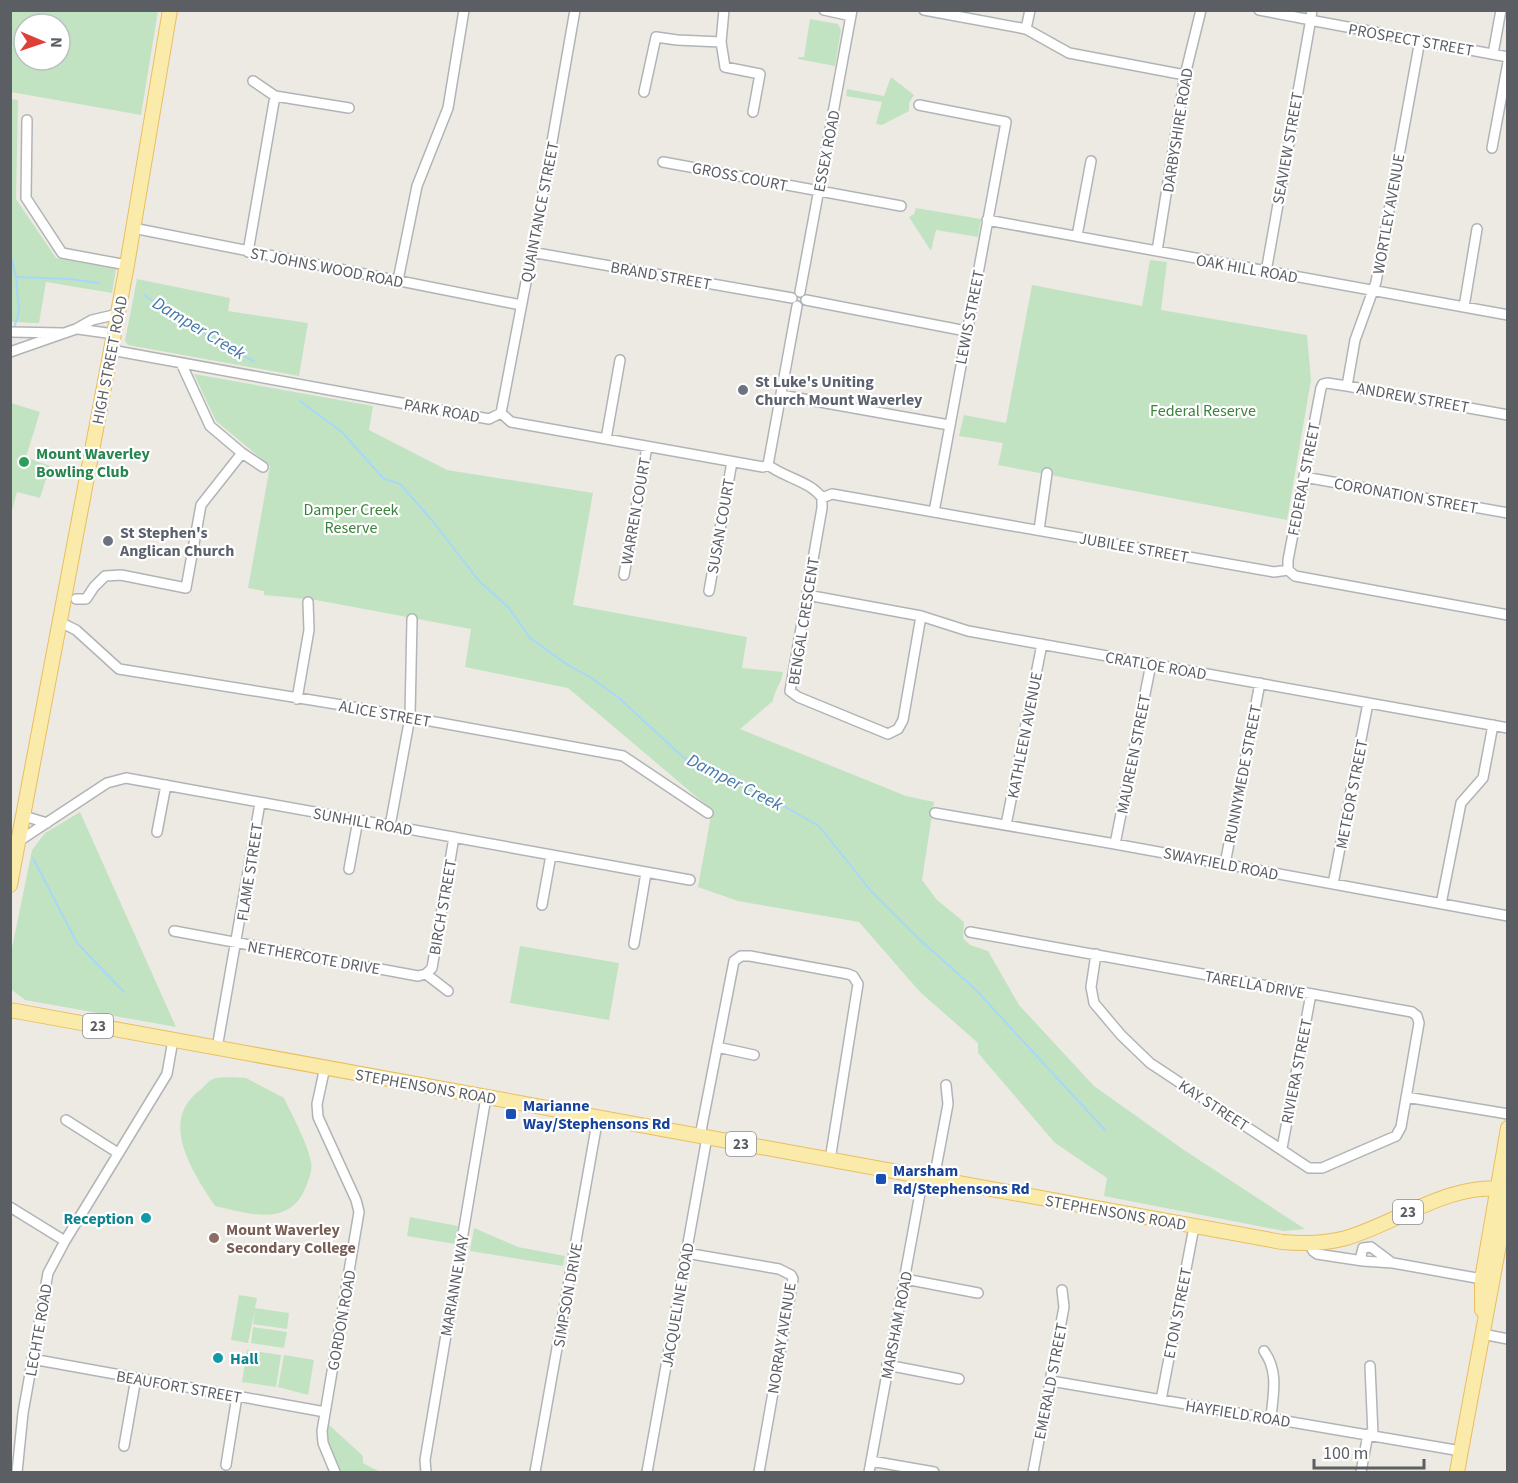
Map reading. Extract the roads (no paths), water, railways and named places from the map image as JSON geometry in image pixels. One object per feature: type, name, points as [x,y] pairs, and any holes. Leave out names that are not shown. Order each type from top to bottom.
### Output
[{"type":"main road","name":"HIGH STREET ROAD","points":[[10,885],[127,265],[170,10]]},
{"type":"main road","points":[[10,1003],[15,1012]]},
{"type":"main road","name":"STEPHENSONS ROAD","points":[[15,1012],[1282,1242],[1310,1244],[1346,1238],[1431,1201],[1453,1194],[1504,1191]]},
{"type":"main road","points":[[1458,1473],[1482,1329],[1487,1280],[1504,1191],[1508,1128]]},
{"type":"street","points":[[398,280],[417,186],[448,108],[464,10]]},
{"type":"street","name":"QUAINTANCE STREET","points":[[501,413],[546,182],[575,10]]},
{"type":"street","points":[[724,10],[721,42],[725,67],[760,74],[753,112]]},
{"type":"street","points":[[825,10],[852,13]]},
{"type":"street","points":[[924,10],[1026,29],[1069,53],[1185,75]]},
{"type":"street","points":[[1026,29],[1030,10]]},
{"type":"street","name":"DARBYSHIRE ROAD","points":[[1156,251],[1185,75],[1200,10]]},
{"type":"street","name":"PROSPECT STREET","points":[[1260,10],[1508,57]]},
{"type":"street","points":[[1493,54],[1501,10]]},
{"type":"street","name":"ESSEX ROAD","points":[[768,465],[852,13]]},
{"type":"street","name":"SEAVIEW STREET","points":[[1266,272],[1311,18]]},
{"type":"street","points":[[644,92],[656,37],[721,42]]},
{"type":"street","name":"WORTLEY AVENUE","points":[[1347,386],[1355,340],[1376,282],[1420,40]]},
{"type":"street","points":[[1492,148],[1508,62]]},
{"type":"street","points":[[253,81],[275,96],[349,108]]},
{"type":"street","points":[[248,252],[275,96]]},
{"type":"street","name":"LEWIS STREET","points":[[919,105],[1006,122],[934,512]]},
{"type":"street","points":[[27,120],[26,198],[62,253],[127,265]]},
{"type":"street","points":[[1077,236],[1091,161]]},
{"type":"street","name":"GROSS COURT","points":[[663,162],[901,206]]},
{"type":"street","name":"OAK HILL ROAD","points":[[987,220],[1508,315]]},
{"type":"street","name":"ST JOHNS WOOD ROAD","points":[[133,228],[521,305]]},
{"type":"street","points":[[1464,307],[1477,229]]},
{"type":"street","name":"BRAND STREET","points":[[531,252],[966,331]]},
{"type":"street","points":[[64,333],[10,334],[12,350],[51,339],[76,329],[92,320],[117,315]]},
{"type":"street","points":[[76,329],[114,334]]},
{"type":"street","name":"PARK ROAD","points":[[111,350],[489,419],[501,413],[511,422],[732,462],[763,467],[768,465]]},
{"type":"street","points":[[606,439],[620,360]]},
{"type":"street","points":[[181,363],[210,426],[263,467]]},
{"type":"street","name":"ANDREW STREET","points":[[1321,388],[1327,382],[1508,414]]},
{"type":"street","name":"FEDERAL STREET","points":[[1288,570],[1321,388]]},
{"type":"street","points":[[781,395],[949,425]]},
{"type":"street","name":"WARREN COURT","points":[[624,575],[646,447]]},
{"type":"street","points":[[76,599],[87,599],[94,587],[105,576],[121,575],[186,588],[201,505],[242,453]]},
{"type":"street","name":"SUSAN COURT","points":[[709,591],[732,462]]},
{"type":"street","points":[[768,465],[781,474],[815,488],[822,498]]},
{"type":"street","points":[[1039,530],[1047,473]]},
{"type":"street","name":"CORONATION STREET","points":[[1304,477],[1508,513]]},
{"type":"street","name":"JUBILEE STREET","points":[[822,498],[832,494],[1274,572],[1288,570],[1295,576],[1508,615]]},
{"type":"street","name":"BENGAL CRESCENT","points":[[822,498],[790,691],[798,697],[888,734],[898,729],[903,720],[921,616]]},
{"type":"street","name":"CRATLOE ROAD","points":[[807,595],[921,616],[968,631],[1508,728]]},
{"type":"street","points":[[297,699],[309,630],[308,602]]},
{"type":"street","points":[[390,826],[411,717],[412,619]]},
{"type":"street","name":"ALICE STREET","points":[[60,622],[76,630],[119,669],[411,717],[623,756],[708,813]]},
{"type":"street","name":"KATHLEEN AVENUE","points":[[1006,825],[1042,644]]},
{"type":"street","name":"MAUREEN STREET","points":[[1115,844],[1151,664]]},
{"type":"street","name":"RUNNYMEDE STREET","points":[[1225,864],[1260,683]]},
{"type":"street","name":"METEOR STREET","points":[[1333,884],[1368,703]]},
{"type":"street","points":[[1441,904],[1461,803],[1483,778],[1493,725]]},
{"type":"street","name":"SUNHILL ROAD","points":[[19,841],[107,783],[126,778],[690,880]]},
{"type":"street","points":[[157,832],[166,785]]},
{"type":"street","name":"FLAME STREET","points":[[217,1048],[260,802]]},
{"type":"street","name":"SWAYFIELD ROAD","points":[[935,813],[1508,916]]},
{"type":"street","points":[[24,816],[47,823]]},
{"type":"street","points":[[349,869],[358,820]]},
{"type":"street","name":"BIRCH STREET","points":[[426,974],[432,968],[454,837]]},
{"type":"street","points":[[542,905],[551,855]]},
{"type":"street","points":[[634,944],[646,873]]},
{"type":"street","name":"NETHERCOTE DRIVE","points":[[174,931],[418,976],[426,974]]},
{"type":"street","name":"TARELLA DRIVE","points":[[970,932],[1412,1012],[1417,1016],[1419,1023],[1401,1127],[1396,1136]]},
{"type":"street","name":"KAY STREET","points":[[1096,954],[1091,987],[1094,1002],[1121,1035],[1150,1063],[1309,1168],[1322,1168],[1396,1136]]},
{"type":"street","name":"JACQUELINE ROAD","points":[[647,1473],[686,1253],[717,1047],[733,966],[741,956],[848,974],[856,979],[858,990],[830,1160]]},
{"type":"street","points":[[426,974],[448,991]]},
{"type":"street","name":"RIVIERA STREET","points":[[1282,1149],[1311,994]]},
{"type":"street","name":"LECHTE ROAD","points":[[16,1473],[23,1413],[48,1272],[167,1074],[174,1040]]},
{"type":"street","points":[[717,1047],[754,1054]]},
{"type":"street","name":"GORDON ROAD","points":[[325,1067],[317,1104],[318,1117],[356,1200],[359,1212],[322,1437],[335,1473]]},
{"type":"street","name":"MARSHAM ROAD","points":[[869,1473],[905,1279],[948,1104],[946,1085]]},
{"type":"street","name":"MARIANNE WAY","points":[[426,1473],[425,1460],[486,1097]]},
{"type":"street","points":[[1406,1097],[1508,1114]]},
{"type":"street","name":"SIMPSON DRIVE","points":[[535,1473],[598,1117]]},
{"type":"street","points":[[66,1120],[118,1153]]},
{"type":"street","points":[[10,1207],[65,1241]]},
{"type":"street","name":"ETON STREET","points":[[1161,1400],[1194,1227]]},
{"type":"street","points":[[1310,1244],[1317,1254],[1393,1263],[1487,1280]]},
{"type":"street","points":[[1363,1261],[1361,1256],[1363,1248],[1371,1247],[1393,1263]]},
{"type":"street","name":"NORRAY AVENUE","points":[[686,1253],[778,1269],[791,1275],[793,1279],[759,1473]]},
{"type":"street","points":[[905,1279],[978,1293]]},
{"type":"street","name":"EMERALD STREET","points":[[1033,1473],[1064,1307],[1062,1290]]},
{"type":"street","points":[[1482,1329],[1508,1339]]},
{"type":"street","points":[[1264,1352],[1271,1361],[1275,1377],[1271,1418]]},
{"type":"street","name":"BEAUFORT STREET","points":[[32,1359],[325,1412]]},
{"type":"street","points":[[888,1365],[959,1379]]},
{"type":"street","points":[[1361,1473],[1370,1435],[1370,1366]]},
{"type":"street","points":[[124,1446],[136,1378]]},
{"type":"street","name":"HAYFIELD ROAD","points":[[1051,1381],[1461,1450]]},
{"type":"street","points":[[226,1465],[237,1396]]},
{"type":"street","points":[[871,1461],[934,1473]]},
{"type":"waterway","name":"Damper Creek","points":[[10,253],[16,277],[70,279],[99,283]]},
{"type":"waterway","points":[[15,325],[19,311],[16,278]]},
{"type":"waterway","name":"Damper Creek","points":[[144,295],[231,350],[254,361]]},
{"type":"waterway","name":"Damper Creek","points":[[300,401],[342,432],[383,478],[400,484],[431,519],[479,581],[509,608],[530,638],[619,698],[684,758],[723,772],[819,826],[871,891],[918,938],[975,989],[1105,1130]]},
{"type":"waterway","points":[[33,858],[77,943],[124,992]]},
{"type":"place","name":"St Luke's Uniting Church Mount Waverley","points":[[743,390]]},
{"type":"place","name":"Mount Waverley Bowling Club","points":[[24,462]]},
{"type":"place","name":"St Stephen's Anglican Church","points":[[108,541]]},
{"type":"place","name":"Marianne Way/Stephensons Rd","points":[[511,1114]]},
{"type":"place","name":"Marsham Rd/Stephensons Rd","points":[[881,1179]]},
{"type":"place","name":"Reception","points":[[146,1218]]},
{"type":"place","name":"Mount Waverley Secondary College","points":[[214,1238]]},
{"type":"place","name":"Hall","points":[[218,1358]]},
{"type":"park label","name":"Federal Reserve","points":[[1203,410]]},
{"type":"park label","name":"Damper Creek Reserve","points":[[351,518]]}]
